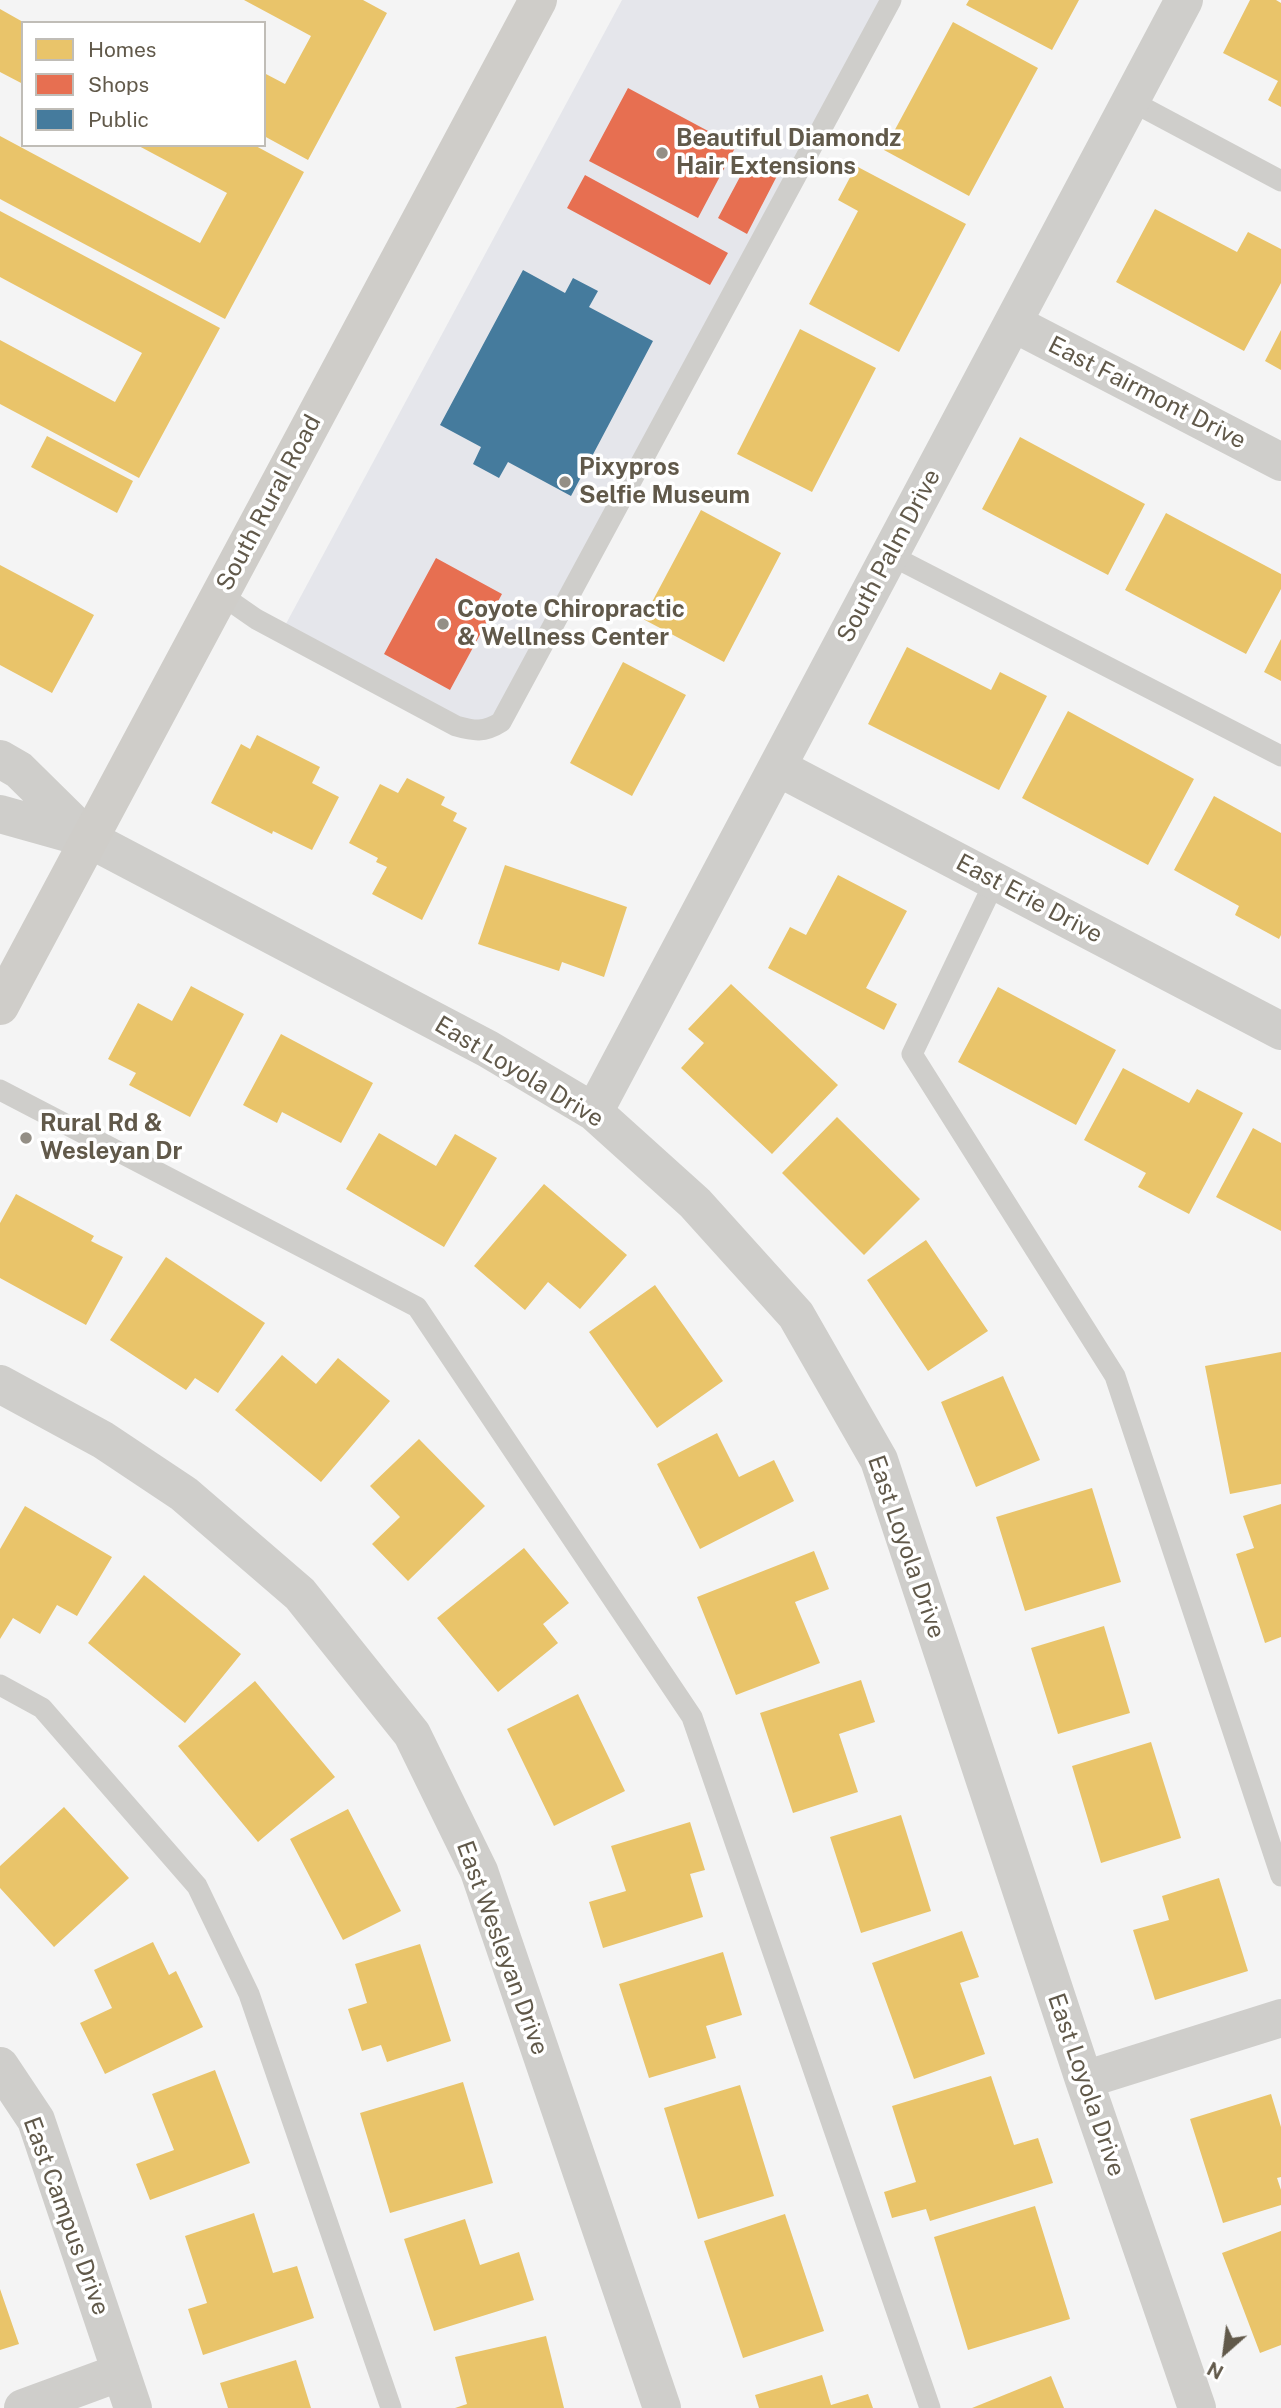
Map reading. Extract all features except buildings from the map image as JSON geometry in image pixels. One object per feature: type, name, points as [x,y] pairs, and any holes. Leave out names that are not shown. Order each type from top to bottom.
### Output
[{"type":"main road","name":"South Rural Road","points":[[0,1006],[538,0]]},
{"type":"street","name":"South Palm Drive","points":[[594,1112],[1184,0]]},
{"type":"street","name":"East Fairmont Drive","points":[[1013,323],[1281,462]]},
{"type":"street","name":"East Loyola Drive","points":[[0,759],[19,770],[89,839]]},
{"type":"street","name":"East Erie Drive","points":[[777,767],[1281,1031]]},
{"type":"street","name":"East Loyola Drive","points":[[0,814],[89,839],[488,1049],[594,1112],[695,1203],[796,1315],[879,1460],[1084,2080],[1197,2408]]},
{"type":"street","name":"East Wesleyan Drive","points":[[0,1384],[103,1440],[184,1494],[300,1594],[412,1734],[479,1871],[662,2408]]},
{"type":"street","points":[[1084,2080],[1281,2018]]},
{"type":"street","name":"East Campus Drive","points":[[0,2066],[36,2120],[133,2408]]},
{"type":"street","points":[[23,2408],[121,2372]]},
{"type":"lane","points":[[220,594],[256,619],[456,726],[473,731],[488,730],[500,722],[891,0]]},
{"type":"lane","points":[[1131,101],[1281,181]]},
{"type":"lane","points":[[890,555],[1281,756]]},
{"type":"lane","points":[[995,881],[912,1054],[1115,1376],[1281,1876]]},
{"type":"lane","points":[[0,1090],[417,1307],[692,1717],[930,2408]]},
{"type":"lane","points":[[0,1685],[43,1708],[197,1886],[249,1994],[391,2408]]},
{"type":"shaded area","points":[[622,0],[891,0],[488,730],[281,633]]},
{"type":"place","name":"Beautiful Diamondz Hair Extensions","points":[[662,153]]},
{"type":"place","name":"Pixypros Selfie Museum","points":[[565,482]]},
{"type":"place","name":"Coyote Chiropractic & Wellness Center","points":[[443,624]]},
{"type":"place","name":"Rural Rd & Wesleyan Dr","points":[[26,1138]]}]
